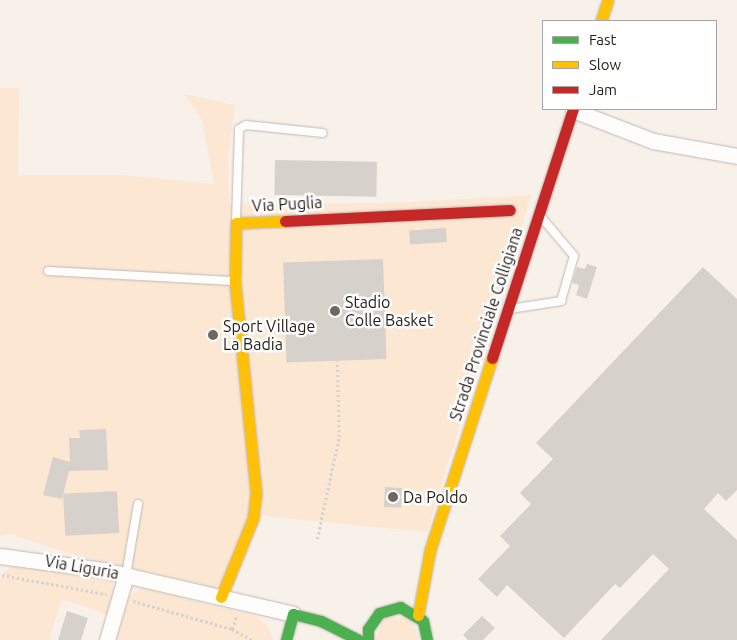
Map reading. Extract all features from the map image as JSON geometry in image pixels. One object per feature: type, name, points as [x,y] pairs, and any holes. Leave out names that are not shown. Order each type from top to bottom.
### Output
[{"type":"street","points":[[601,20],[608,0]]},
{"type":"street","name":"Strada Provinciale Colligiana","points":[[418,615],[430,550],[573,110]]},
{"type":"street","points":[[576,110],[653,141],[737,156]]},
{"type":"street","name":"Via Puglia","points":[[221,597],[253,518],[257,485],[235,281],[236,223],[510,210]]},
{"type":"street","name":"Strada Provinciale Colligiana","points":[[411,582],[430,550]]},
{"type":"street","name":"Via Liguria","points":[[0,556],[126,575],[107,640]]},
{"type":"street","points":[[126,575],[321,621],[358,640]]},
{"type":"street","points":[[362,616],[379,613],[390,607],[404,592]]},
{"type":"street","points":[[390,607],[400,606],[418,615],[430,635]]},
{"type":"street","points":[[368,640],[368,629],[379,613]]},
{"type":"street","points":[[286,640],[293,614]]},
{"type":"street","points":[[321,621],[346,620]]},
{"type":"lane","points":[[236,223],[239,129],[246,125],[323,133]]},
{"type":"lane","points":[[508,309],[561,301],[574,256],[539,215]]},
{"type":"lane","points":[[48,271],[235,281]]},
{"type":"lane","points":[[126,575],[138,504]]},
{"type":"path","points":[[317,539],[339,436],[337,361]]},
{"type":"shaded area","name":"Sport Village La Badia","points":[[0,88],[19,88],[18,175],[124,175],[214,184],[202,119],[184,94],[235,105],[228,157],[229,204],[392,203],[531,195],[427,532],[262,516],[232,591],[70,554],[10,534],[0,536]]},
{"type":"shaded area","points":[[23,566],[112,581],[115,588],[108,615],[62,599],[49,640],[0,640],[0,579],[9,567]]},
{"type":"shaded area","points":[[142,588],[256,616],[268,626],[273,640],[115,640],[130,595]]},
{"type":"shaded area","points":[[383,618],[411,618],[419,640],[376,640]]},
{"type":"building","points":[[275,160],[377,162],[376,197],[274,195]]},
{"type":"building","points":[[446,228],[447,242],[410,245],[409,231]]},
{"type":"building","name":"Stadio Colle Basket","points":[[383,259],[386,359],[287,362],[283,262]]},
{"type":"building","points":[[587,264],[597,267],[587,299],[576,295],[579,285],[572,283],[577,267],[585,269]]},
{"type":"building","points":[[703,267],[737,299],[737,490],[726,501],[718,493],[704,509],[737,540],[737,640],[601,640],[669,569],[653,554],[620,588],[615,584],[564,638],[507,585],[497,597],[478,579],[510,546],[500,536],[531,504],[520,493],[553,459],[536,443]]},
{"type":"building","points":[[106,429],[108,470],[69,471],[62,499],[43,495],[53,457],[70,462],[69,438],[80,438],[79,430]]},
{"type":"building","name":"Da Poldo","points":[[385,487],[402,488],[401,508],[384,507]]},
{"type":"building","points":[[117,491],[119,533],[65,536],[63,494]]},
{"type":"building","points":[[67,611],[88,618],[81,640],[58,640]]},
{"type":"building","points":[[482,616],[495,628],[483,640],[468,640],[463,635]]},
{"type":"traffic: fast","points":[[368,640],[368,629],[379,613],[400,607],[423,621],[427,640]]},
{"type":"traffic: fast","points":[[286,640],[293,614],[321,621],[359,640]]},
{"type":"traffic: slow","points":[[601,20],[608,0]]},
{"type":"traffic: slow","points":[[221,597],[253,518],[256,493],[235,281],[236,223],[285,221]]},
{"type":"traffic: slow","points":[[418,615],[430,550],[492,358]]},
{"type":"traffic: jam","points":[[492,358],[573,110]]},
{"type":"traffic: jam","points":[[285,221],[510,210]]},
{"type":"place","name":"Stadio Colle Basket","points":[[335,311]]},
{"type":"place","name":"Sport Village La Badia","points":[[213,335]]},
{"type":"place","name":"Da Poldo","points":[[393,497]]}]
